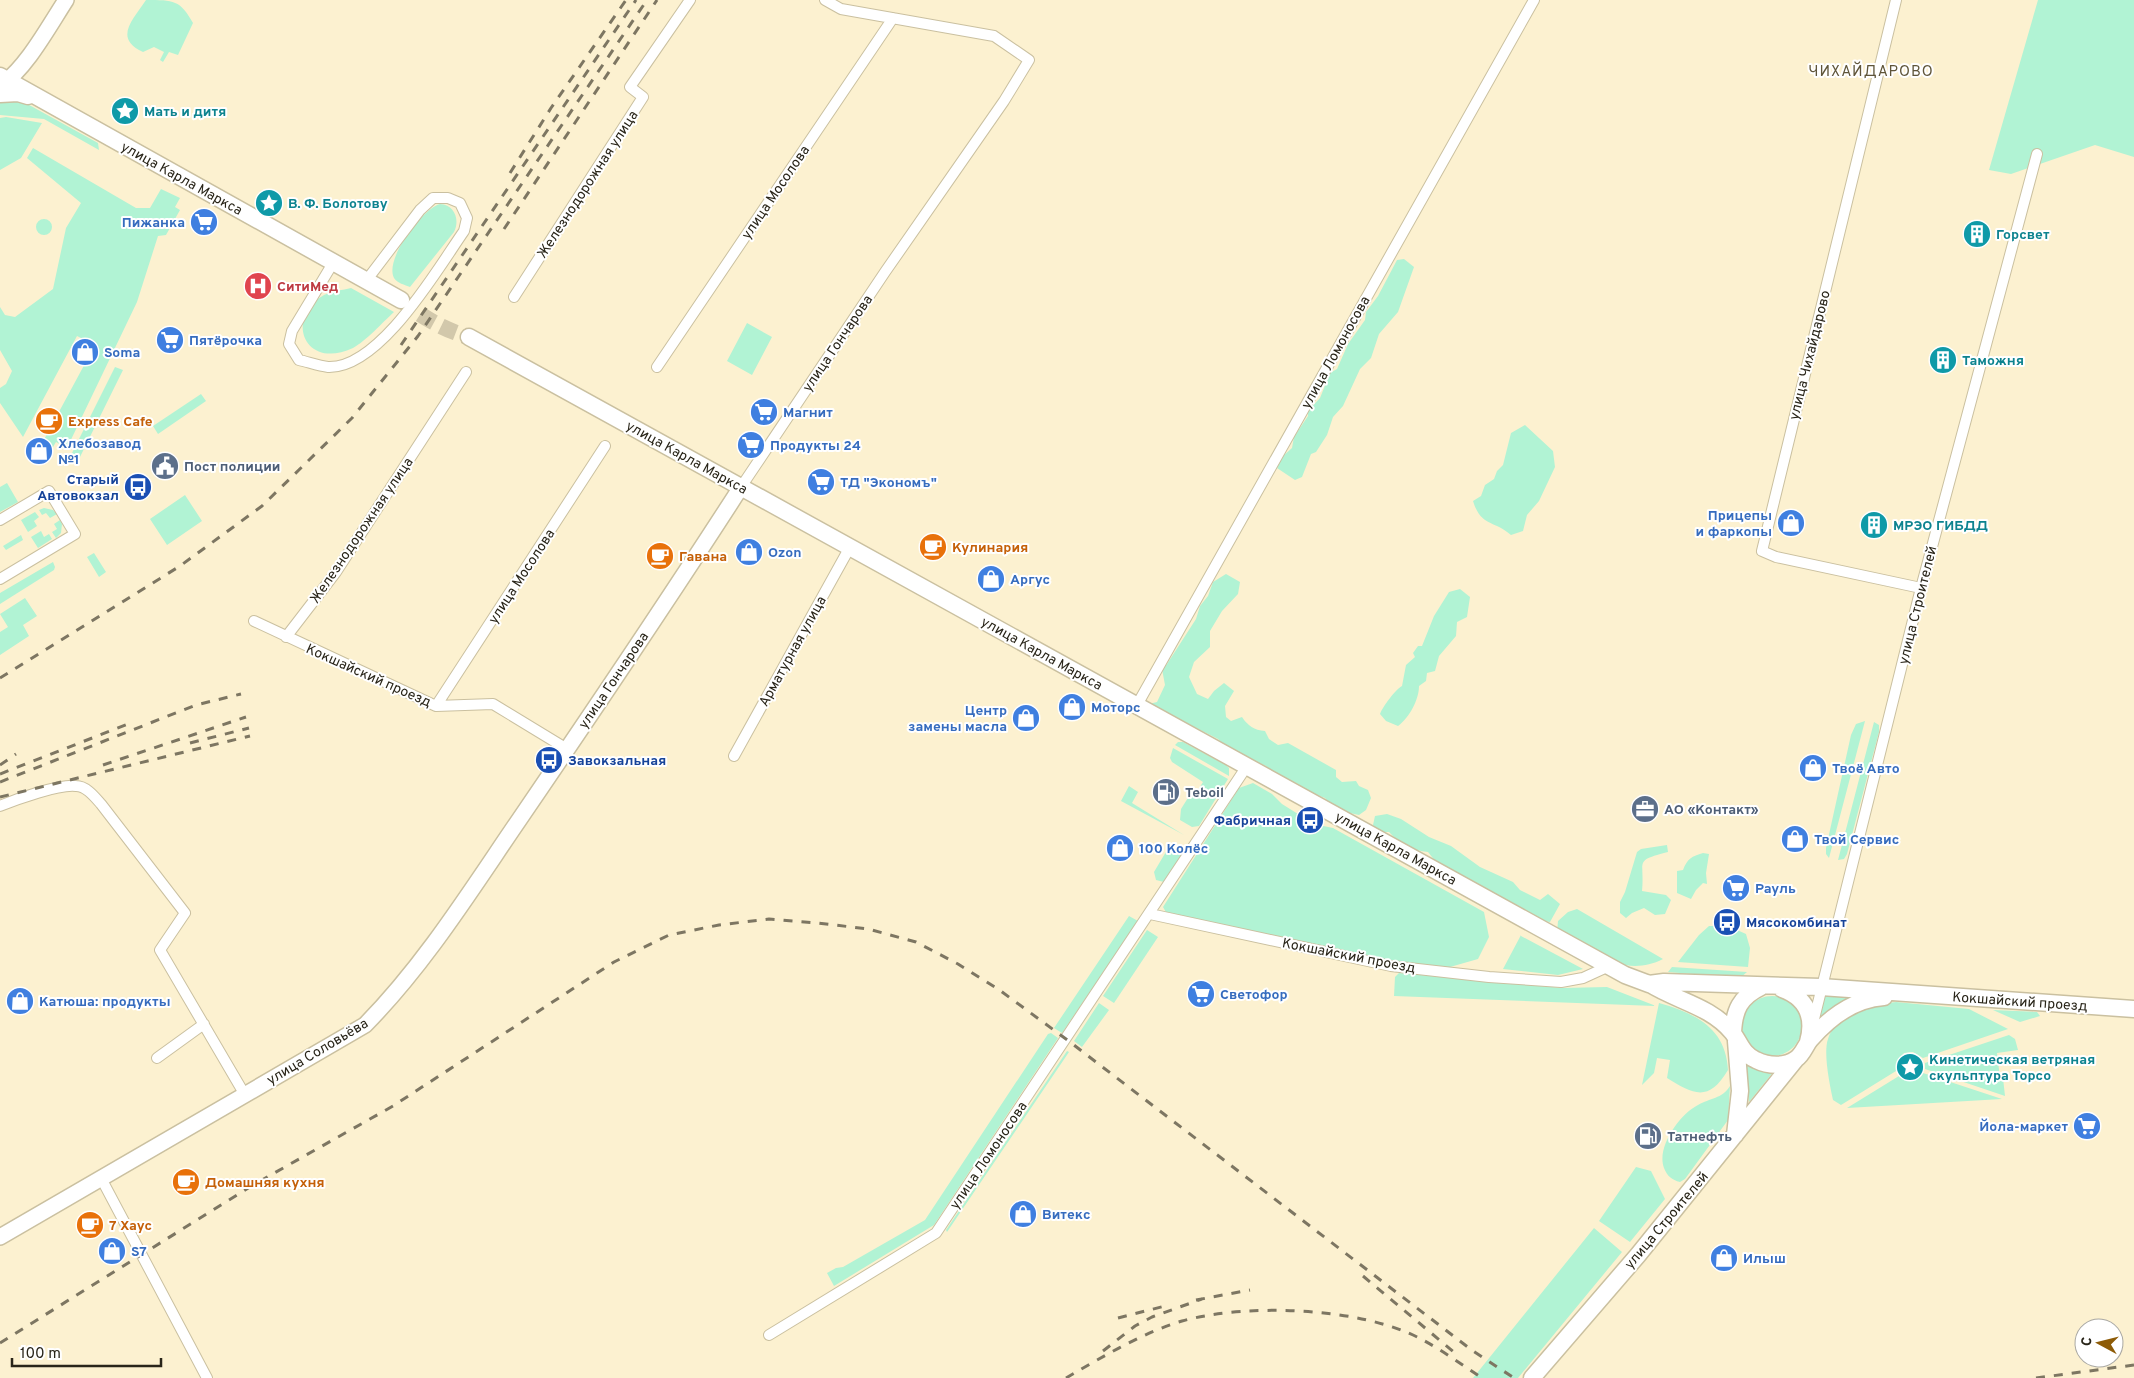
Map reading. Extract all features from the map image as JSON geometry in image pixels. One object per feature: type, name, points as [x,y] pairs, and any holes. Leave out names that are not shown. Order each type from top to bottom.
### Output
[{"type":"main road","name":"улица Карла Маркса","points":[[2,84],[42,100],[401,300]]},
{"type":"main road","name":"улица Карла Маркса","points":[[469,337],[1137,705],[1607,967],[1649,984],[1664,982],[1761,987]]},
{"type":"main road","points":[[1649,984],[1713,1014],[1734,1037],[1743,1052],[1764,1064],[1787,1063],[1796,1059],[1810,1036],[1845,1009],[1867,1000],[1905,993]]},
{"type":"main road","points":[[1735,1136],[1740,1091],[1734,1037],[1736,1009],[1742,999],[1761,987],[1821,987],[1905,993]]},
{"type":"main road","points":[[1778,987],[1800,998],[1809,1012],[1810,1036]]},
{"type":"main road","name":"Кокшайский проезд","points":[[1905,993],[2134,1009]]},
{"type":"main road","name":"улица Строителей","points":[[1532,1378],[1638,1255],[1796,1059]]},
{"type":"street","points":[[2,84],[66,0]]},
{"type":"street","name":"Железнодорожная улица","points":[[514,297],[643,97],[630,88],[690,0]]},
{"type":"street","points":[[825,0],[841,9],[892,18]]},
{"type":"street","name":"улица Ломоносова","points":[[1137,705],[1534,0]]},
{"type":"street","name":"улица Чихайдарово","points":[[1896,0],[1762,551],[1776,556],[1921,588]]},
{"type":"street","name":"улица Мосолова","points":[[657,366],[892,18]]},
{"type":"street","name":"улица Гончарова","points":[[567,749],[885,272],[1004,101],[1028,60],[994,36],[892,18]]},
{"type":"street","name":"улица Строителей","points":[[1810,1036],[1921,588],[2037,154]]},
{"type":"street","points":[[333,263],[292,331],[290,344],[299,360],[329,367],[348,363],[361,356],[379,344],[395,328],[464,230],[467,218],[460,203],[448,198],[433,198],[420,210],[366,281]]},
{"type":"street","name":"Железнодорожная улица","points":[[286,637],[336,572],[466,372]]},
{"type":"street","name":"улица Мосолова","points":[[436,706],[605,446]]},
{"type":"street","points":[[0,520],[49,491],[75,534],[0,579]]},
{"type":"street","name":"Арматурная улица","points":[[734,756],[850,547]]},
{"type":"street","name":"Кокшайский проезд","points":[[254,621],[436,706],[493,704],[567,749]]},
{"type":"street","name":"улица Соловьёва","points":[[0,1237],[102,1180],[365,1025],[384,1005],[454,915],[567,749]]},
{"type":"street","name":"улица Ломоносова","points":[[769,1335],[936,1233],[1247,766]]},
{"type":"street","points":[[0,806],[16,799],[77,785],[89,791],[101,804],[185,913],[160,950],[245,1095]]},
{"type":"street","name":"Кокшайский проезд","points":[[1150,914],[1391,966],[1489,977],[1561,982],[1583,978],[1607,967]]},
{"type":"street","points":[[157,1058],[204,1024]]},
{"type":"street","points":[[102,1180],[207,1378]]},
{"type":"green space","points":[[146,0],[163,0],[175,3],[184,10],[193,23],[178,55],[169,52],[163,62],[160,60],[164,52],[154,47],[143,52],[134,47],[127,35],[131,22]]},
{"type":"green space","points":[[2038,0],[2134,0],[2134,157],[2095,145],[2011,174],[1989,170]]},
{"type":"green space","points":[[8,99],[22,101],[98,143],[99,150],[44,119],[0,115],[0,102]]},
{"type":"green space","points":[[6,117],[42,123],[21,158],[0,170],[0,118]]},
{"type":"green space","points":[[33,148],[136,208],[150,208],[161,189],[180,198],[175,207],[180,210],[166,235],[158,236],[137,302],[67,448],[56,442],[50,452],[40,447],[95,345],[77,336],[23,437],[0,403],[0,388],[6,384],[12,371],[0,350],[0,307],[5,315],[15,317],[53,289],[66,228],[81,203],[27,158]]},
{"type":"green space","points":[[440,204],[449,207],[455,214],[456,227],[454,232],[410,287],[401,284],[394,278],[392,270],[400,247],[415,224]]},
{"type":"green space","points":[[44,219],[52,227],[44,235],[36,227]]},
{"type":"green space","points":[[1404,259],[1414,267],[1398,312],[1379,334],[1371,358],[1360,369],[1343,406],[1333,417],[1327,435],[1316,452],[1311,454],[1302,477],[1295,480],[1277,468],[1283,456],[1292,448],[1294,437],[1308,416],[1308,411],[1320,398],[1330,373],[1337,369],[1348,344],[1365,320],[1366,312],[1378,296],[1397,260]]},
{"type":"green space","points":[[351,288],[394,312],[369,336],[353,348],[336,353],[322,353],[312,347],[305,338],[303,328],[305,316],[312,305],[324,295]]},
{"type":"green space","points":[[747,323],[772,337],[752,375],[727,361]]},
{"type":"green space","points":[[115,367],[123,370],[78,461],[70,457]]},
{"type":"green space","points":[[201,394],[206,401],[158,434],[153,426]]},
{"type":"green space","points":[[1525,425],[1553,451],[1555,467],[1539,501],[1527,515],[1523,531],[1511,535],[1484,519],[1476,509],[1473,501],[1481,496],[1485,485],[1494,479],[1497,471],[1503,465],[1511,433]]},
{"type":"green space","points":[[7,483],[18,502],[0,512],[0,487]]},
{"type":"green space","points":[[185,495],[202,521],[167,545],[150,519]]},
{"type":"green space","points":[[44,508],[53,510],[57,514],[50,518],[46,513],[42,515],[39,510]]},
{"type":"green space","points":[[35,512],[39,517],[34,521],[37,526],[28,532],[21,520]]},
{"type":"green space","points":[[60,520],[62,524],[61,533],[56,538],[52,532],[57,529],[54,524]]},
{"type":"green space","points":[[41,531],[44,537],[49,534],[52,539],[38,548],[31,537]]},
{"type":"green space","points":[[21,535],[23,540],[6,550],[3,546]]},
{"type":"green space","points":[[94,553],[106,572],[99,577],[87,557]]},
{"type":"green space","points":[[53,562],[54,570],[0,604],[0,593]]},
{"type":"green space","points":[[1226,574],[1240,582],[1238,594],[1222,611],[1210,631],[1210,647],[1194,662],[1189,677],[1197,694],[1208,699],[1224,683],[1234,691],[1225,706],[1226,717],[1231,721],[1242,717],[1252,727],[1265,731],[1269,739],[1278,745],[1288,743],[1336,770],[1336,777],[1342,782],[1356,781],[1359,786],[1368,790],[1371,798],[1366,810],[1359,815],[1345,812],[1330,804],[1325,798],[1307,791],[1298,784],[1274,773],[1266,766],[1228,749],[1218,739],[1149,704],[1157,702],[1165,685],[1162,669],[1196,619],[1200,606],[1208,596],[1213,582]]},
{"type":"green space","points":[[1460,589],[1470,597],[1467,617],[1457,622],[1456,636],[1439,656],[1435,671],[1427,673],[1426,681],[1419,686],[1413,708],[1406,718],[1398,726],[1386,721],[1380,714],[1390,698],[1402,686],[1406,665],[1415,657],[1413,653],[1418,646],[1422,646],[1434,616],[1449,592]]},
{"type":"green space","points":[[25,598],[37,616],[23,625],[29,636],[0,655],[0,632],[8,627],[0,614]]},
{"type":"green space","points":[[1865,721],[1829,858],[1826,854],[1826,848],[1851,735],[1856,724]]},
{"type":"green space","points":[[1874,722],[1879,725],[1879,732],[1847,854],[1844,859],[1838,860]]},
{"type":"green space","points":[[1178,742],[1183,742],[1226,765],[1229,768],[1229,776],[1175,745]]},
{"type":"green space","points":[[1173,748],[1228,779],[1199,826],[1192,827],[1180,820],[1181,809],[1191,793],[1195,795],[1203,782],[1172,762],[1170,758]]},
{"type":"green space","points":[[1253,783],[1314,824],[1333,828],[1484,912],[1489,937],[1478,959],[1450,967],[1392,961],[1167,914],[1163,907],[1239,788]]},
{"type":"green space","points":[[1129,786],[1138,792],[1132,803],[1184,835],[1121,801]]},
{"type":"green space","points":[[1387,814],[1401,819],[1429,837],[1451,846],[1480,867],[1513,882],[1520,890],[1540,900],[1548,894],[1560,904],[1550,922],[1537,920],[1436,862],[1428,852],[1407,846],[1389,832],[1378,832],[1373,825],[1375,816]]},
{"type":"green space","points":[[1170,845],[1184,852],[1164,882],[1156,880],[1154,872]]},
{"type":"green space","points":[[1667,845],[1668,852],[1645,860],[1642,867],[1642,891],[1666,895],[1671,900],[1665,914],[1655,915],[1644,908],[1626,918],[1620,913],[1620,902],[1625,892],[1637,852],[1641,849]]},
{"type":"green space","points":[[1703,853],[1709,854],[1706,873],[1707,884],[1703,883],[1691,899],[1677,893],[1677,871],[1683,870],[1690,858]]},
{"type":"green space","points":[[1577,909],[1663,959],[1635,966],[1621,964],[1595,954],[1557,933],[1558,921],[1568,912]]},
{"type":"green space","points":[[1129,916],[1138,921],[1062,1033],[1054,1028]]},
{"type":"green space","points":[[1709,926],[1728,926],[1746,934],[1750,948],[1748,967],[1678,962],[1699,935]]},
{"type":"green space","points":[[1147,930],[1158,937],[1114,1003],[1103,996]]},
{"type":"green space","points":[[1521,935],[1583,969],[1558,975],[1503,969]]},
{"type":"green space","points":[[1672,967],[1747,972],[1740,978],[1668,972]]},
{"type":"green space","points":[[1399,973],[1562,988],[1607,987],[1656,1006],[1394,996],[1395,977]]},
{"type":"green space","points":[[1825,992],[1867,994],[1815,1024]]},
{"type":"green space","points":[[1766,996],[1778,996],[1789,1001],[1797,1009],[1802,1020],[1800,1038],[1789,1051],[1778,1056],[1766,1056],[1755,1051],[1747,1043],[1742,1032],[1742,1020],[1747,1009],[1755,1001]]},
{"type":"green space","points":[[1896,1002],[1969,1009],[2008,1029],[1923,1058],[1913,1052],[1904,1053],[1896,1063],[1896,1071],[1841,1105],[1833,1100],[1828,1070],[1826,1052],[1832,1030],[1838,1023],[1856,1012],[1877,1005]]},
{"type":"green space","points":[[1099,1003],[1109,1010],[1082,1047],[1074,1041]]},
{"type":"green space","points":[[1659,1003],[1685,1012],[1706,1024],[1715,1033],[1726,1055],[1728,1070],[1714,1087],[1700,1092],[1685,1088],[1667,1078],[1670,1060],[1657,1058],[1654,1073],[1642,1085]]},
{"type":"green space","points":[[1993,1010],[2037,1012],[2040,1016],[2020,1022]]},
{"type":"green space","points":[[1051,1033],[1058,1038],[934,1225],[834,1286],[827,1273],[836,1268],[843,1267],[925,1220],[1048,1034]]},
{"type":"green space","points":[[2009,1035],[2015,1039],[2018,1050],[1997,1053],[2000,1078],[2003,1078],[2005,1096],[1925,1069],[1925,1063]]},
{"type":"green space","points":[[1067,1051],[1069,1052],[947,1232],[946,1230]]},
{"type":"green space","points":[[1746,1065],[1774,1071],[1749,1102]]},
{"type":"green space","points":[[1923,1073],[2002,1099],[1847,1108],[1899,1076],[1909,1081],[1918,1078]]},
{"type":"green space","points":[[1730,1086],[1728,1120],[1685,1179],[1680,1182],[1672,1179],[1665,1171],[1662,1160],[1666,1141],[1671,1132],[1691,1109],[1720,1096]]},
{"type":"green space","points":[[1636,1167],[1651,1171],[1665,1199],[1630,1242],[1599,1221]]},
{"type":"green space","points":[[1594,1228],[1622,1252],[1518,1378],[1473,1378]]},
{"type":"tunnel","points":[[401,300],[433,322],[450,331],[469,337]]},
{"type":"railway","points":[[510,173],[551,108],[626,0]]},
{"type":"railway","points":[[401,345],[636,0]]},
{"type":"railway","points":[[0,678],[180,566],[262,506],[352,418],[418,336],[647,0]]},
{"type":"railway","points":[[504,229],[657,0]]},
{"type":"railway","points":[[0,782],[196,705],[241,694]]},
{"type":"railway","points":[[103,765],[246,717]]},
{"type":"railway","points":[[0,774],[128,724]]},
{"type":"railway","points":[[190,743],[249,728]]},
{"type":"railway","points":[[0,797],[250,736]]},
{"type":"railway","points":[[0,765],[16,754]]},
{"type":"railway","points":[[0,1343],[253,1185],[393,1106],[614,962],[669,935],[719,925],[769,919],[868,929],[916,942],[958,964],[998,989],[1066,1039],[1473,1351],[1514,1378]]},
{"type":"railway","points":[[1363,1276],[1455,1353]]},
{"type":"railway","points":[[1196,1300],[1250,1290]]},
{"type":"railway","points":[[1103,1351],[1135,1326],[1152,1317],[1202,1299]]},
{"type":"railway","points":[[1118,1318],[1165,1306]]},
{"type":"railway","points":[[1066,1378],[1137,1339],[1182,1321],[1209,1315],[1271,1310],[1336,1314],[1396,1328],[1429,1343],[1482,1378]]},
{"type":"railway","points":[[2036,1378],[2134,1365]]},
{"type":"place","name":"Мать и дитя","points":[[125,111]]},
{"type":"place","name":"В. Ф. Болотову","points":[[269,203]]},
{"type":"place","name":"Пижанка","points":[[204,222]]},
{"type":"place","name":"Горсвет","points":[[1977,234]]},
{"type":"place","name":"СитиМед","points":[[258,286]]},
{"type":"place","name":"Пятёрочка","points":[[170,340]]},
{"type":"place","name":"Soma","points":[[85,352]]},
{"type":"place","name":"Таможня","points":[[1943,360]]},
{"type":"place","name":"Магнит","points":[[764,412]]},
{"type":"place","name":"Express Cafe","points":[[49,421]]},
{"type":"place","name":"Продукты 24","points":[[751,445]]},
{"type":"place","name":"Хлебозавод №1","points":[[39,451]]},
{"type":"place","name":"Пост полиции","points":[[165,466]]},
{"type":"place","name":"ТД \"Экономъ\"","points":[[821,482]]},
{"type":"place","name":"Старый Автовокзал","points":[[138,487]]},
{"type":"place","name":"Прицепы и фаркопы","points":[[1791,523]]},
{"type":"place","name":"МРЭО ГИБДД","points":[[1874,525]]},
{"type":"place","name":"Кулинария","points":[[933,547]]},
{"type":"place","name":"Ozon","points":[[749,552]]},
{"type":"place","name":"Гавана","points":[[660,556]]},
{"type":"place","name":"Аргус","points":[[991,579]]},
{"type":"place","name":"Моторс","points":[[1072,707]]},
{"type":"place","name":"Центр замены масла","points":[[1026,718]]},
{"type":"place","name":"Завокзальная","points":[[549,760]]},
{"type":"place","name":"Твоё Авто","points":[[1813,768]]},
{"type":"place","name":"Teboil","points":[[1166,792]]},
{"type":"place","name":"АО «Контакт»","points":[[1645,809]]},
{"type":"place","name":"Фабричная","points":[[1310,820]]},
{"type":"place","name":"Твой Сервис","points":[[1795,839]]},
{"type":"place","name":"100 Колёс","points":[[1120,848]]},
{"type":"place","name":"Рауль","points":[[1736,888]]},
{"type":"place","name":"Мясокомбинат","points":[[1727,922]]},
{"type":"place","name":"Светофор","points":[[1201,994]]},
{"type":"place","name":"Катюша: продукты","points":[[20,1001]]},
{"type":"place","name":"Кинетическая ветряная скульптура Торсо","points":[[1910,1067]]},
{"type":"place","name":"Йола-маркет","points":[[2087,1126]]},
{"type":"place","name":"Татнефть","points":[[1648,1136]]},
{"type":"place","name":"Домашняя кухня","points":[[186,1182]]},
{"type":"place","name":"Витекс","points":[[1023,1214]]},
{"type":"place","name":"7 Хаус","points":[[90,1225]]},
{"type":"place","name":"S7","points":[[112,1251]]},
{"type":"place","name":"Илыш","points":[[1724,1258]]},
{"type":"district","name":"ЧИХАЙДАРОВО","points":[[1871,71]]}]
